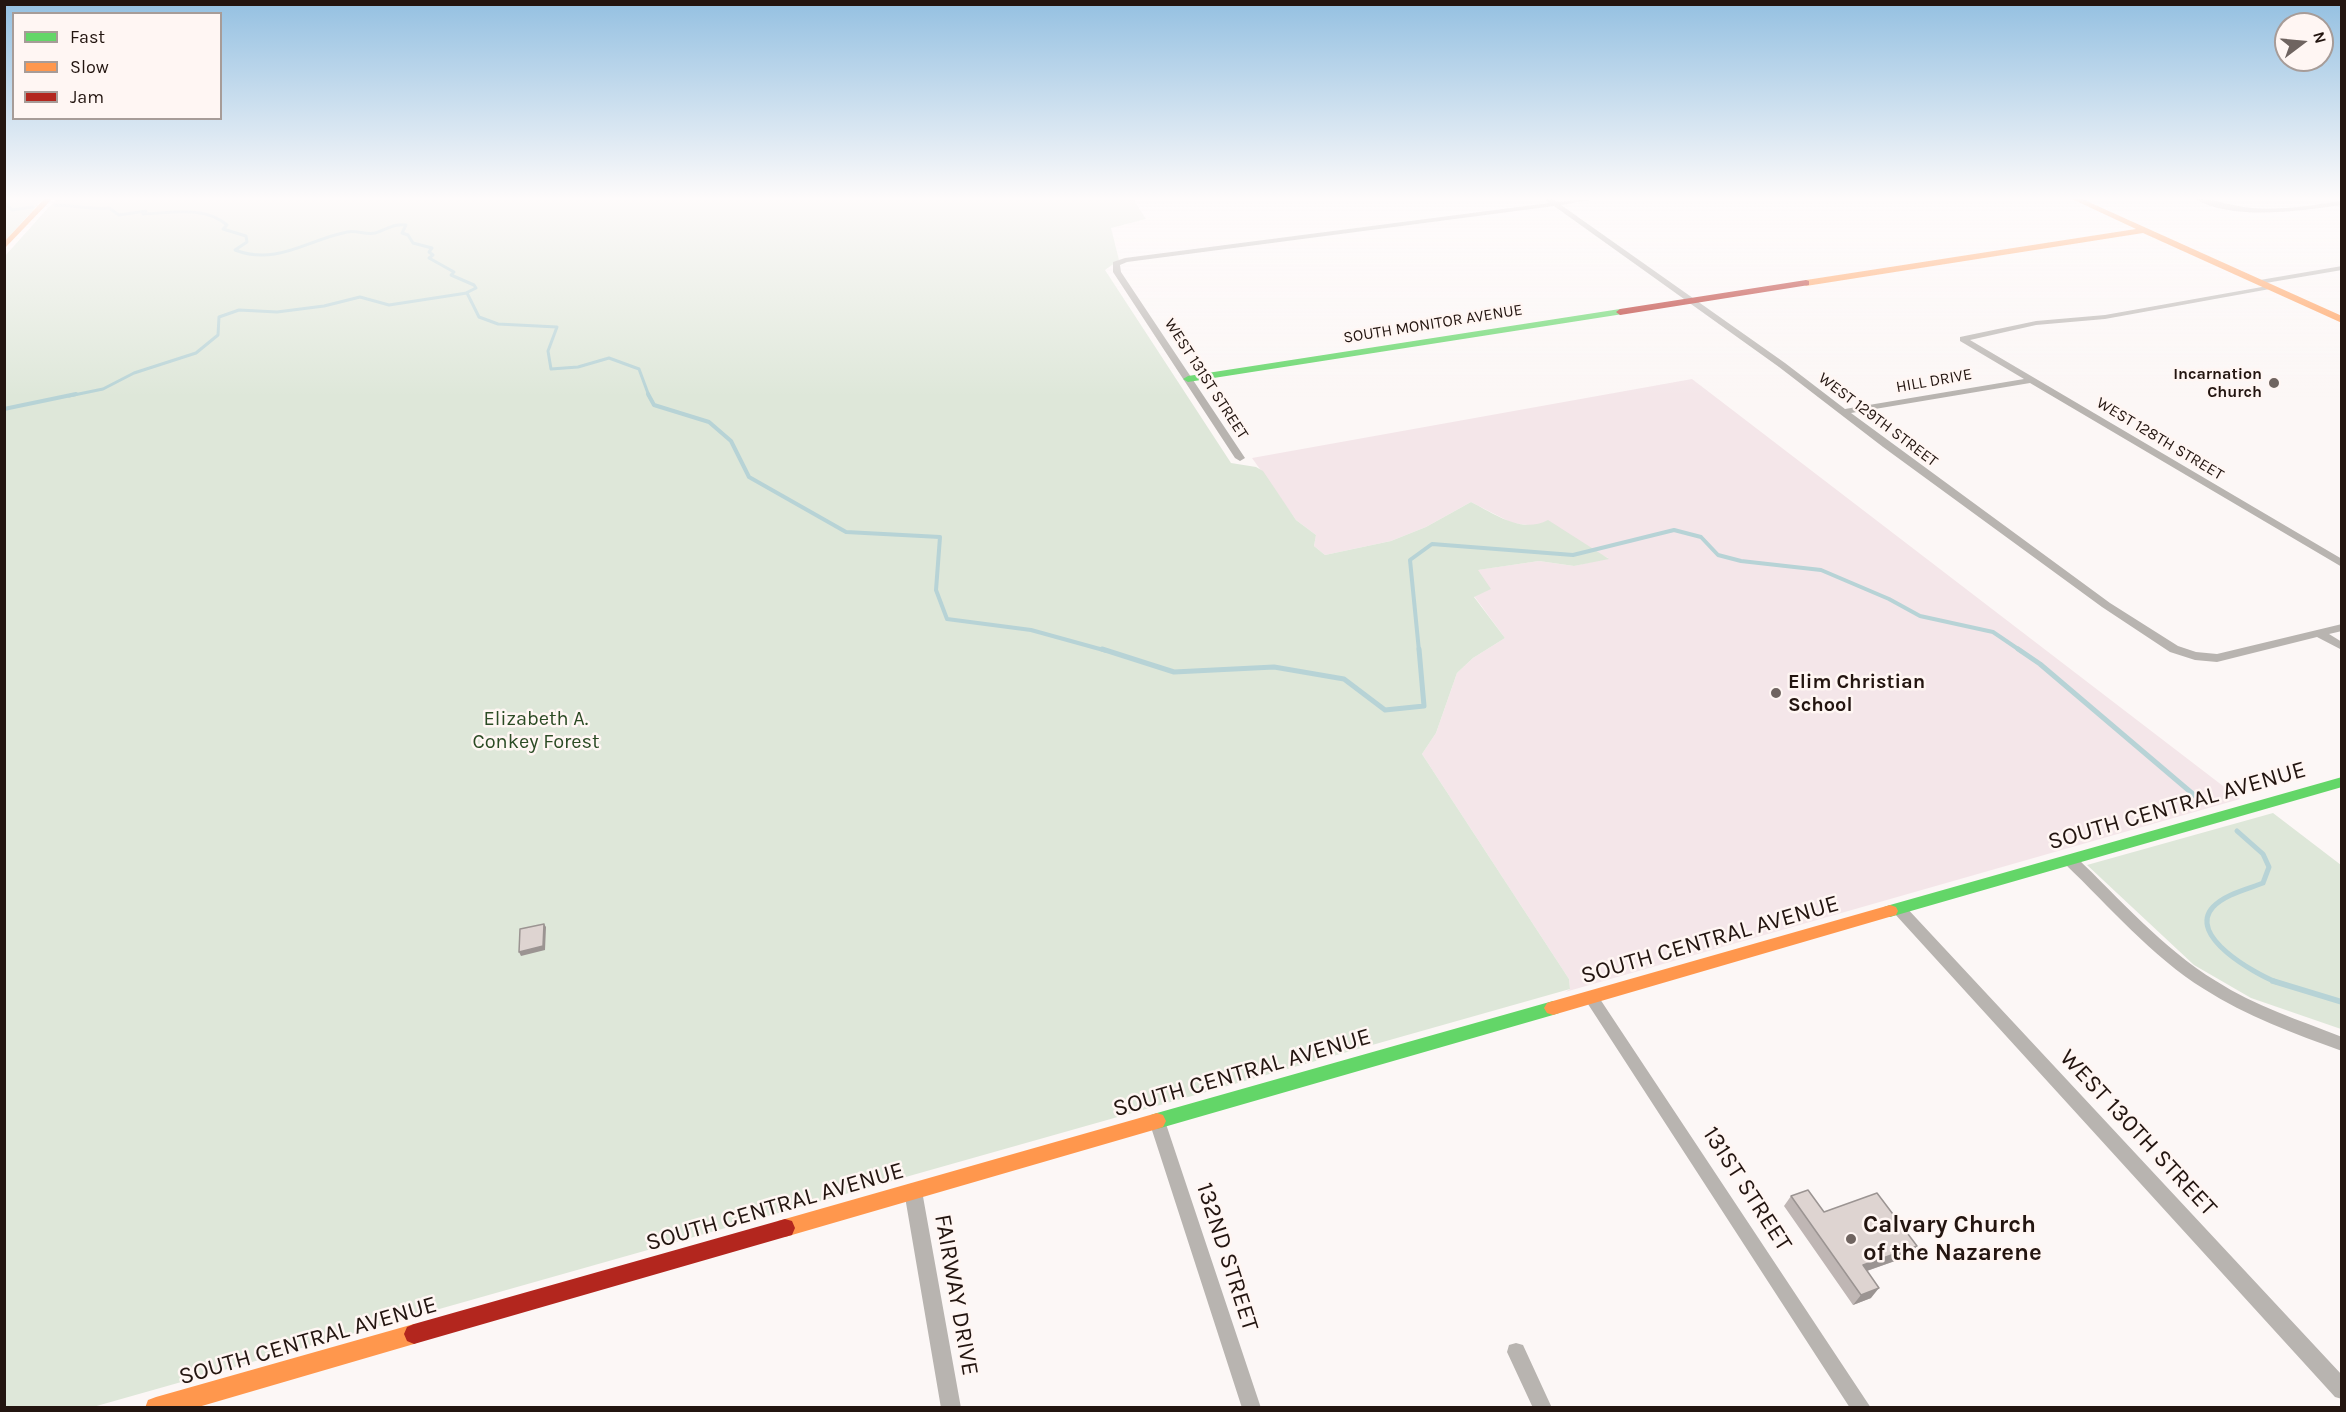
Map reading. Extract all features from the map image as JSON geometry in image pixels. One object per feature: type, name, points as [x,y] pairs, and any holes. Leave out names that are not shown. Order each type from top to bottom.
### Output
[{"type":"street","name":"WEST 131ST STREET","points":[[1116,265],[1117,272],[1240,458]]},
{"type":"street","name":"WEST 129TH STREET","points":[[1641,265],[1782,365],[2106,605],[2174,649],[2195,656],[2217,658],[2319,633]]},
{"type":"street","name":"SOUTH MONITOR AVENUE","points":[[1188,379],[1922,265]]},
{"type":"street","points":[[2220,265],[2342,320]]},
{"type":"street","points":[[2264,285],[2342,268]]},
{"type":"street","name":"WEST 128TH STREET","points":[[2264,285],[2105,317],[2036,323],[1963,339],[2342,564]]},
{"type":"street","name":"HILL DRIVE","points":[[1843,412],[2031,380]]},
{"type":"street","points":[[2319,633],[2342,627]]},
{"type":"street","points":[[2319,633],[2342,647]]},
{"type":"street","name":"SOUTH CENTRAL AVENUE","points":[[156,1407],[2342,782]]},
{"type":"street","points":[[2070,860],[2179,963],[2208,984],[2240,1002],[2342,1044]]},
{"type":"street","name":"WEST 130TH STREET","points":[[1899,909],[2342,1390]]},
{"type":"street","name":"131ST STREET","points":[[1591,997],[1862,1407]]},
{"type":"street","name":"132ND STREET","points":[[1157,1121],[1251,1407]]},
{"type":"street","name":"FAIRWAY DRIVE","points":[[913,1191],[951,1407]]},
{"type":"street","points":[[1516,1352],[1544,1407]]},
{"type":"shaded area","name":"Elim Christian School","points":[[1692,379],[2240,799],[1565,992],[1570,989],[1569,979],[1422,754],[1436,733],[1457,673],[1473,658],[1505,638],[1474,596],[1477,570],[1539,561],[1574,566],[1608,558],[1536,526],[1512,523],[1471,502],[1426,527],[1391,541],[1325,555],[1314,546],[1316,535],[1296,520],[1252,458]]},
{"type":"green space","name":"Elizabeth A. Conkey Forest","points":[[4,265],[1112,265],[1105,270],[1231,463],[1256,467],[1263,471],[1296,520],[1316,535],[1314,546],[1325,555],[1391,541],[1426,527],[1471,502],[1518,524],[1538,524],[1548,520],[1609,559],[1574,566],[1539,561],[1478,570],[1491,589],[1474,597],[1505,638],[1473,658],[1457,673],[1436,733],[1422,754],[1569,979],[1570,989],[93,1407],[5,1408]]},
{"type":"green space","points":[[2273,813],[2341,865],[2341,1029],[2251,998],[2194,965],[2087,865]]},
{"type":"building","points":[[544,924],[543,946],[519,952],[520,929]]},
{"type":"building","name":"Calvary Church of the Nazarene","points":[[1808,1190],[1824,1212],[1877,1193],[1917,1246],[1863,1265],[1879,1288],[1861,1295],[1791,1196]]},
{"type":"waterway","points":[[441,265],[454,272],[451,275],[474,285],[476,288],[466,293]]},
{"type":"waterway","points":[[69,396],[103,389],[134,373],[196,353],[218,335],[219,317],[239,310],[277,312],[324,306],[360,297],[389,305],[467,293],[479,317],[498,324],[557,327],[548,351],[551,369],[578,367],[609,358],[639,369],[649,395]]},
{"type":"waterway","points":[[4,409],[76,394]]},
{"type":"waterway","points":[[649,395],[654,405],[709,422],[731,441],[749,477],[846,532],[940,537],[936,590],[947,619],[1031,630],[1107,651]]},
{"type":"waterway","points":[[1419,651],[1410,560],[1432,544],[1573,555],[1674,530],[1701,537],[1718,555],[1741,561],[1821,570],[1889,599],[1920,616],[1993,632],[2021,651]]},
{"type":"waterway","points":[[1102,649],[1174,672],[1274,667],[1344,679],[1385,710],[1424,706],[1419,649]]},
{"type":"waterway","points":[[2018,649],[2040,664],[2200,800]]},
{"type":"waterway","points":[[2237,831],[2263,854],[2269,867],[2263,883],[2230,895],[2213,907],[2207,918],[2209,930],[2227,952],[2254,971],[2276,982]]},
{"type":"waterway","points":[[2276,982],[2342,1002]]},
{"type":"traffic: fast","points":[[1188,379],[1620,312]]},
{"type":"traffic: fast","points":[[1890,911],[2342,782]]},
{"type":"traffic: fast","points":[[1157,1121],[1553,1008]]},
{"type":"traffic: slow","points":[[1806,283],[1922,265]]},
{"type":"traffic: slow","points":[[2221,265],[2342,320]]},
{"type":"traffic: slow","points":[[1553,1008],[1890,911]]},
{"type":"traffic: slow","points":[[785,1228],[1157,1121]]},
{"type":"traffic: slow","points":[[156,1408],[414,1334]]},
{"type":"traffic: jam","points":[[1620,312],[1806,283]]},
{"type":"traffic: jam","points":[[414,1334],[785,1228]]},
{"type":"place","name":"Incarnation Church","points":[[2274,383]]},
{"type":"place","name":"Elim Christian School","points":[[1776,693]]},
{"type":"place","name":"Calvary Church of the Nazarene","points":[[1851,1239]]}]
